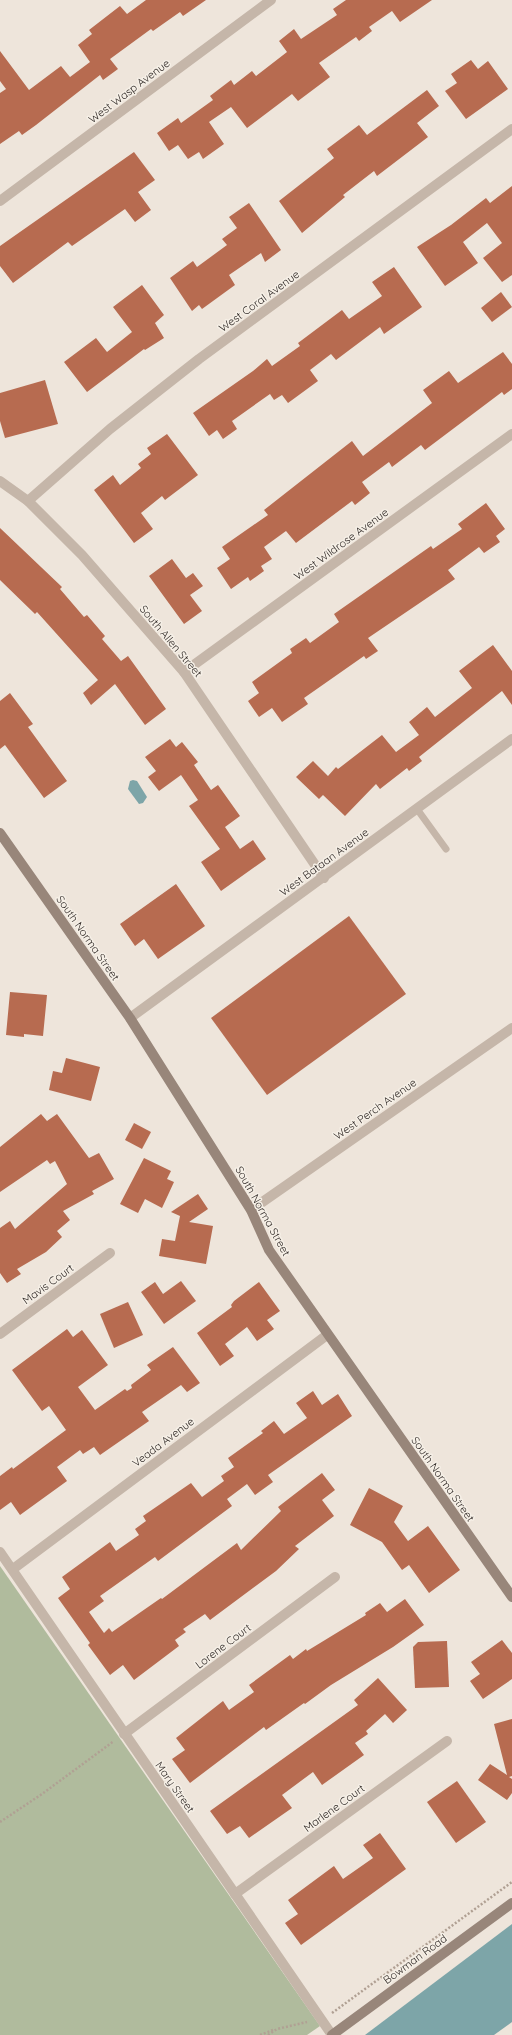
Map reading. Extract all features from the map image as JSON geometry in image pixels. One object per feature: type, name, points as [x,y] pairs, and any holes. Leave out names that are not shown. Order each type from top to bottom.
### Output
[{"type":"street","name":"West Wasp Avenue","points":[[0,201],[272,0]]},
{"type":"street","name":"West Coral Avenue","points":[[28,501],[110,429],[199,359],[512,129]]},
{"type":"street","name":"West Wildrose Avenue","points":[[184,672],[512,434]]},
{"type":"street","name":"South Allen Street","points":[[0,481],[28,501],[82,555],[184,672],[324,878]]},
{"type":"street","name":"West Bataan Avenue","points":[[130,1018],[324,878],[512,739]]},
{"type":"street","name":"South Norma Street","points":[[0,833],[130,1018],[251,1210],[269,1250],[327,1335],[512,1597]]},
{"type":"street","name":"West Perch Avenue","points":[[251,1210],[512,1028]]},
{"type":"street","name":"Mavis Court","points":[[0,1334],[110,1253]]},
{"type":"street","name":"Veada Avenue","points":[[13,1570],[327,1335]]},
{"type":"street","name":"Mary Street","points":[[0,1552],[332,2035]]},
{"type":"street","name":"Lorene Court","points":[[124,1734],[335,1577]]},
{"type":"street","name":"Marlene Court","points":[[235,1894],[447,1741]]},
{"type":"street","name":"Bowman Road","points":[[332,2035],[512,1903]]},
{"type":"lane","points":[[417,809],[446,849]]},
{"type":"path","points":[[0,1822],[42,1794],[124,1734]]},
{"type":"path","points":[[260,2035],[335,2012],[512,1882]]},
{"type":"path","points":[[268,2035],[277,2029]]},
{"type":"green space","points":[[0,1566],[320,2026],[307,2035],[0,2035]]},
{"type":"water","points":[[130,781],[137,781],[147,797],[143,803],[139,804],[128,789]]},
{"type":"water","points":[[512,1924],[512,2022],[494,2035],[365,2035]]},
{"type":"building","points":[[146,0],[206,0],[183,16],[180,12],[153,31],[151,29],[110,59],[118,69],[103,80],[100,75],[22,135],[19,131],[0,144],[0,93],[6,89],[0,81],[0,51],[29,90],[61,66],[70,77],[90,62],[78,45],[92,34],[89,30],[120,6],[127,14]]},
{"type":"building","points":[[346,0],[432,0],[400,22],[392,11],[369,27],[372,31],[359,41],[356,37],[319,63],[330,77],[298,101],[292,94],[247,128],[231,107],[209,122],[224,144],[203,159],[199,152],[188,159],[178,145],[169,151],[157,133],[178,118],[181,123],[213,100],[210,96],[231,80],[234,85],[252,71],[256,76],[287,52],[279,41],[294,29],[301,39],[337,15],[333,9]]},
{"type":"building","points":[[471,60],[478,69],[488,61],[508,89],[466,119],[445,91],[457,83],[451,74]]},
{"type":"building","points":[[427,90],[439,106],[417,123],[428,137],[377,176],[374,171],[343,195],[345,197],[302,233],[279,201],[334,158],[327,149],[359,125],[367,135]]},
{"type":"building","points":[[134,152],[155,180],[138,192],[151,210],[135,222],[125,209],[72,246],[68,242],[13,283],[0,266],[0,246]]},
{"type":"building","points":[[512,186],[512,275],[502,282],[483,258],[502,243],[487,223],[463,242],[478,263],[445,286],[417,247],[451,225],[486,198],[490,203]]},
{"type":"building","points":[[249,203],[281,250],[265,262],[261,253],[229,275],[235,285],[202,309],[199,305],[192,311],[170,278],[193,261],[197,267],[227,245],[222,239],[237,228],[229,217]]},
{"type":"building","points":[[394,267],[422,307],[384,334],[380,327],[336,360],[331,354],[310,370],[318,381],[288,403],[282,395],[274,400],[270,394],[232,421],[237,429],[223,439],[217,430],[209,436],[193,413],[253,371],[267,359],[272,366],[300,346],[298,343],[342,310],[349,319],[382,296],[372,282]]},
{"type":"building","points":[[142,285],[164,315],[155,323],[164,338],[145,350],[144,349],[87,392],[64,362],[96,338],[107,352],[132,332],[113,307]]},
{"type":"building","points":[[501,292],[512,307],[492,322],[481,308]]},
{"type":"building","points":[[503,352],[512,364],[512,389],[504,395],[502,392],[425,450],[421,445],[392,467],[389,462],[362,482],[370,493],[355,505],[352,501],[296,543],[286,531],[264,547],[272,559],[261,566],[264,571],[250,581],[248,577],[231,589],[217,568],[230,559],[222,547],[268,515],[264,510],[352,441],[363,456],[432,403],[423,390],[449,371],[458,383]]},
{"type":"building","points":[[45,380],[58,424],[5,438],[0,421],[0,393]]},
{"type":"building","points":[[167,434],[198,475],[165,500],[162,496],[141,513],[153,529],[134,543],[94,490],[113,475],[120,485],[141,468],[138,464],[151,454],[147,448]]},
{"type":"building","points":[[486,503],[505,529],[496,536],[500,542],[484,553],[479,547],[448,570],[455,579],[368,638],[378,651],[366,659],[364,656],[304,698],[308,704],[282,722],[272,708],[259,717],[248,701],[259,693],[252,682],[292,653],[290,649],[306,638],[310,643],[339,622],[334,614],[431,546],[433,549],[462,529],[458,524]]},
{"type":"building","points":[[0,528],[62,587],[60,589],[84,617],[87,615],[105,636],[102,639],[121,661],[128,656],[166,709],[145,725],[115,684],[91,705],[83,693],[98,680],[37,612],[35,614],[0,580]]},
{"type":"building","points":[[172,559],[186,578],[193,573],[203,586],[190,595],[202,611],[184,624],[149,576]]},
{"type":"building","points":[[493,645],[512,671],[512,705],[502,691],[419,757],[422,761],[409,771],[407,768],[380,789],[376,784],[345,816],[323,795],[319,799],[296,777],[313,761],[328,776],[336,767],[338,769],[382,735],[396,752],[419,735],[409,722],[427,707],[435,717],[472,688],[459,671]]},
{"type":"building","points":[[10,693],[33,724],[28,727],[67,781],[44,798],[5,745],[0,749],[0,701]]},
{"type":"building","points":[[170,739],[176,747],[182,742],[198,762],[194,765],[211,790],[218,785],[240,816],[225,827],[240,849],[253,840],[266,859],[221,891],[201,862],[220,849],[189,806],[198,800],[181,775],[159,791],[148,777],[156,771],[145,757]]},
{"type":"building","points":[[176,884],[205,926],[158,959],[144,939],[135,946],[120,924]]},
{"type":"building","points":[[349,916],[406,994],[267,1095],[211,1018]]},
{"type":"building","points":[[10,992],[47,995],[43,1036],[24,1034],[24,1037],[6,1035]]},
{"type":"building","points":[[66,1058],[100,1067],[91,1101],[49,1090],[53,1071],[62,1073]]},
{"type":"building","points":[[41,1114],[47,1121],[57,1114],[89,1158],[99,1153],[114,1179],[92,1191],[94,1194],[63,1211],[70,1220],[57,1231],[62,1237],[46,1252],[17,1269],[21,1274],[7,1283],[0,1273],[0,1228],[10,1221],[15,1229],[67,1184],[55,1161],[50,1164],[47,1160],[0,1192],[0,1147]]},
{"type":"building","points":[[134,1123],[151,1132],[142,1149],[125,1140]]},
{"type":"building","points":[[144,1158],[171,1171],[167,1179],[174,1182],[162,1208],[145,1199],[138,1213],[120,1204]]},
{"type":"building","points":[[198,1194],[208,1209],[189,1222],[213,1226],[206,1264],[159,1256],[162,1239],[175,1241],[180,1216],[171,1212]]},
{"type":"building","points":[[181,1281],[196,1301],[164,1324],[141,1292],[155,1282],[163,1294]]},
{"type":"building","points":[[259,1282],[280,1311],[267,1320],[274,1329],[257,1341],[247,1327],[225,1344],[234,1356],[220,1366],[197,1333],[232,1307],[231,1305],[234,1301]]},
{"type":"building","points":[[128,1302],[143,1335],[114,1348],[100,1314]]},
{"type":"building","points":[[67,1329],[73,1337],[82,1330],[108,1365],[78,1387],[95,1410],[125,1389],[127,1391],[132,1388],[131,1385],[151,1370],[147,1365],[173,1347],[200,1383],[187,1392],[181,1385],[142,1412],[149,1421],[100,1455],[94,1447],[83,1454],[80,1450],[57,1467],[67,1481],[20,1515],[11,1502],[0,1510],[0,1476],[12,1467],[13,1469],[66,1430],[49,1406],[42,1411],[12,1370]]},
{"type":"building","points":[[313,1391],[322,1405],[338,1394],[352,1416],[268,1475],[273,1482],[255,1495],[247,1484],[227,1499],[232,1506],[158,1561],[155,1557],[100,1596],[104,1601],[89,1612],[104,1633],[109,1628],[112,1632],[161,1598],[162,1599],[237,1543],[241,1550],[281,1511],[278,1507],[322,1473],[335,1490],[322,1500],[334,1516],[295,1546],[299,1549],[276,1571],[210,1620],[205,1614],[183,1629],[186,1632],[175,1640],[179,1646],[134,1680],[123,1665],[110,1675],[88,1645],[90,1643],[58,1598],[70,1589],[62,1577],[110,1542],[116,1551],[139,1535],[135,1529],[146,1521],[143,1516],[191,1483],[202,1497],[224,1481],[221,1476],[234,1467],[228,1458],[263,1433],[261,1431],[274,1421],[284,1434],[307,1418],[296,1403]]},
{"type":"building","points":[[369,1488],[403,1506],[394,1522],[408,1541],[428,1526],[460,1570],[429,1593],[409,1565],[402,1570],[382,1542],[350,1525]]},
{"type":"building","points":[[405,1599],[424,1625],[393,1647],[331,1685],[266,1730],[264,1727],[190,1783],[172,1759],[185,1750],[176,1738],[223,1701],[229,1710],[254,1692],[249,1685],[290,1655],[293,1659],[306,1649],[307,1651],[366,1615],[365,1613],[380,1603],[387,1612]]},
{"type":"building","points":[[502,1640],[512,1653],[512,1679],[483,1699],[470,1681],[480,1674],[471,1662]]},
{"type":"building","points":[[447,1641],[449,1687],[415,1688],[413,1647],[418,1642]]},
{"type":"building","points":[[378,1678],[407,1710],[393,1723],[385,1714],[366,1731],[368,1734],[355,1743],[364,1755],[322,1785],[313,1772],[282,1795],[292,1808],[249,1838],[240,1826],[227,1834],[210,1811],[358,1705],[354,1700]]},
{"type":"building","points":[[512,1719],[512,1776],[509,1777],[512,1779],[512,1793],[507,1800],[478,1780],[490,1764],[507,1775],[494,1724]]},
{"type":"building","points":[[457,1781],[486,1822],[456,1843],[427,1802]]},
{"type":"building","points":[[380,1833],[406,1869],[301,1945],[285,1923],[298,1914],[288,1900],[334,1866],[343,1879],[373,1858],[363,1845]]}]
